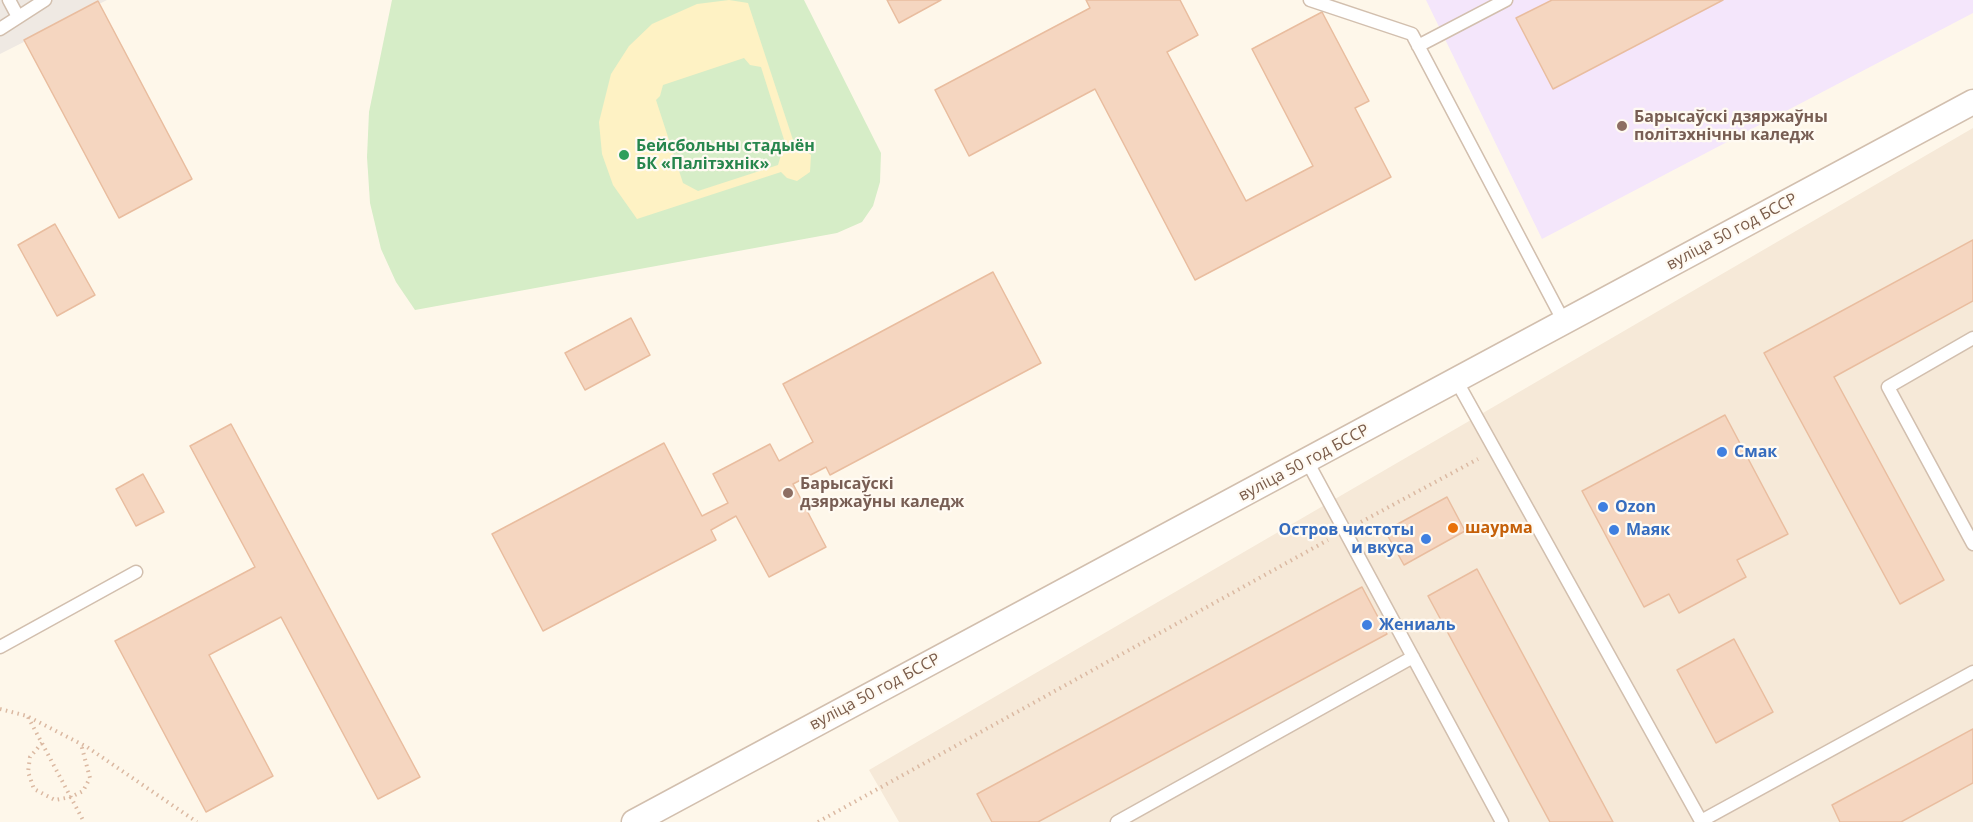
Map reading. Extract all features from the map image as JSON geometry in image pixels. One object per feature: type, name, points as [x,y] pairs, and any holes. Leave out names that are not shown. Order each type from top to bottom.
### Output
[{"type":"street","name":"вуліца 50 год БССР","points":[[636,822],[1973,102]]},
{"type":"lane","points":[[9,0],[17,15]]},
{"type":"lane","points":[[0,29],[17,15],[45,0]]},
{"type":"lane","points":[[1310,0],[1412,34],[1564,322]]},
{"type":"lane","points":[[1418,46],[1506,0]]},
{"type":"lane","points":[[1973,338],[1888,387],[1973,544]]},
{"type":"lane","points":[[1456,380],[1701,821],[1973,672]]},
{"type":"lane","points":[[1307,461],[1502,822]]},
{"type":"lane","points":[[0,647],[136,572]]},
{"type":"lane","points":[[1117,822],[1413,657]]},
{"type":"path","points":[[818,822],[1345,530],[1495,450]]},
{"type":"path","points":[[0,709],[27,716],[81,744],[196,822]]},
{"type":"path","points":[[27,716],[84,822]]},
{"type":"path","points":[[42,743],[30,757],[28,772],[34,789],[55,800],[71,797],[83,791],[90,778],[81,744]]},
{"type":"shaded area","points":[[0,0],[107,0],[0,54]]},
{"type":"shaded area","name":"Барысаўскі дзяржаўны політэхнічны каледж","points":[[1426,0],[1973,0],[1973,13],[1542,239]]},
{"type":"shaded area","points":[[1973,128],[1973,822],[899,822],[869,770]]},
{"type":"green space","name":"Бейсбольны стадыён БК «Палітэхнік»","points":[[392,0],[804,0],[881,153],[880,182],[873,206],[862,222],[837,233],[415,310],[396,282],[381,249],[370,203],[367,157],[369,112]]},
{"type":"sand","points":[[729,0],[748,3],[795,146],[811,155],[810,172],[797,181],[787,178],[781,172],[637,219],[613,185],[602,154],[599,122],[611,74],[629,46],[652,24],[697,4]],"holes":[[[744,58],[750,65],[761,67],[787,149],[781,155],[778,165],[698,191],[683,183],[656,100],[660,96],[663,85]]]},
{"type":"building","points":[[887,0],[941,0],[899,23]]},
{"type":"building","points":[[1086,0],[1180,0],[1198,35],[1167,52],[1246,201],[1313,166],[1252,49],[1322,12],[1369,101],[1355,108],[1391,177],[1195,280],[1095,89],[969,156],[935,90],[1090,8]]},
{"type":"building","points":[[1552,0],[1723,0],[1553,89],[1516,18]]},
{"type":"building","points":[[98,1],[192,179],[119,218],[24,40]]},
{"type":"building","points":[[55,224],[95,295],[57,316],[18,245]]},
{"type":"building","points":[[1973,240],[1973,301],[1834,377],[1944,580],[1900,604],[1764,353]]},
{"type":"building","points":[[993,272],[1041,363],[830,475],[826,467],[793,484],[826,547],[769,577],[736,516],[711,530],[716,540],[543,631],[492,534],[664,443],[702,516],[728,503],[713,474],[770,444],[779,461],[813,442],[783,384]]},
{"type":"building","points":[[631,318],[650,355],[585,390],[565,353]]},
{"type":"building","points":[[1725,415],[1788,534],[1737,560],[1746,577],[1679,613],[1669,594],[1644,607],[1582,491]]},
{"type":"building","points":[[231,424],[420,777],[378,799],[281,617],[209,655],[273,776],[206,812],[115,641],[255,567],[190,446]]},
{"type":"building","points":[[143,474],[164,512],[136,526],[116,489]]},
{"type":"building","points":[[1447,497],[1465,531],[1404,565],[1385,531]]},
{"type":"building","points":[[1477,569],[1613,822],[1550,822],[1428,596]]},
{"type":"building","points":[[1362,587],[1387,634],[1038,822],[992,822],[977,794]]},
{"type":"building","points":[[1734,639],[1773,712],[1716,743],[1677,670]]},
{"type":"building","points":[[1973,729],[1973,783],[1901,822],[1840,822],[1832,805]]},
{"type":"place","name":"Барысаўскі дзяржаўны політэхнічны каледж","points":[[1622,126]]},
{"type":"place","name":"Бейсбольны стадыён БК «Палітэхнік»","points":[[624,155]]},
{"type":"place","name":"Смак","points":[[1722,452]]},
{"type":"place","name":"Барысаўскі дзяржаўны каледж","points":[[788,493]]},
{"type":"place","name":"Ozon","points":[[1603,507]]},
{"type":"place","name":"шаурма","points":[[1453,528]]},
{"type":"place","name":"Маяк","points":[[1614,530]]},
{"type":"place","name":"Остров чистоты и вкуса","points":[[1426,539]]},
{"type":"place","name":"Жениаль","points":[[1367,625]]}]
